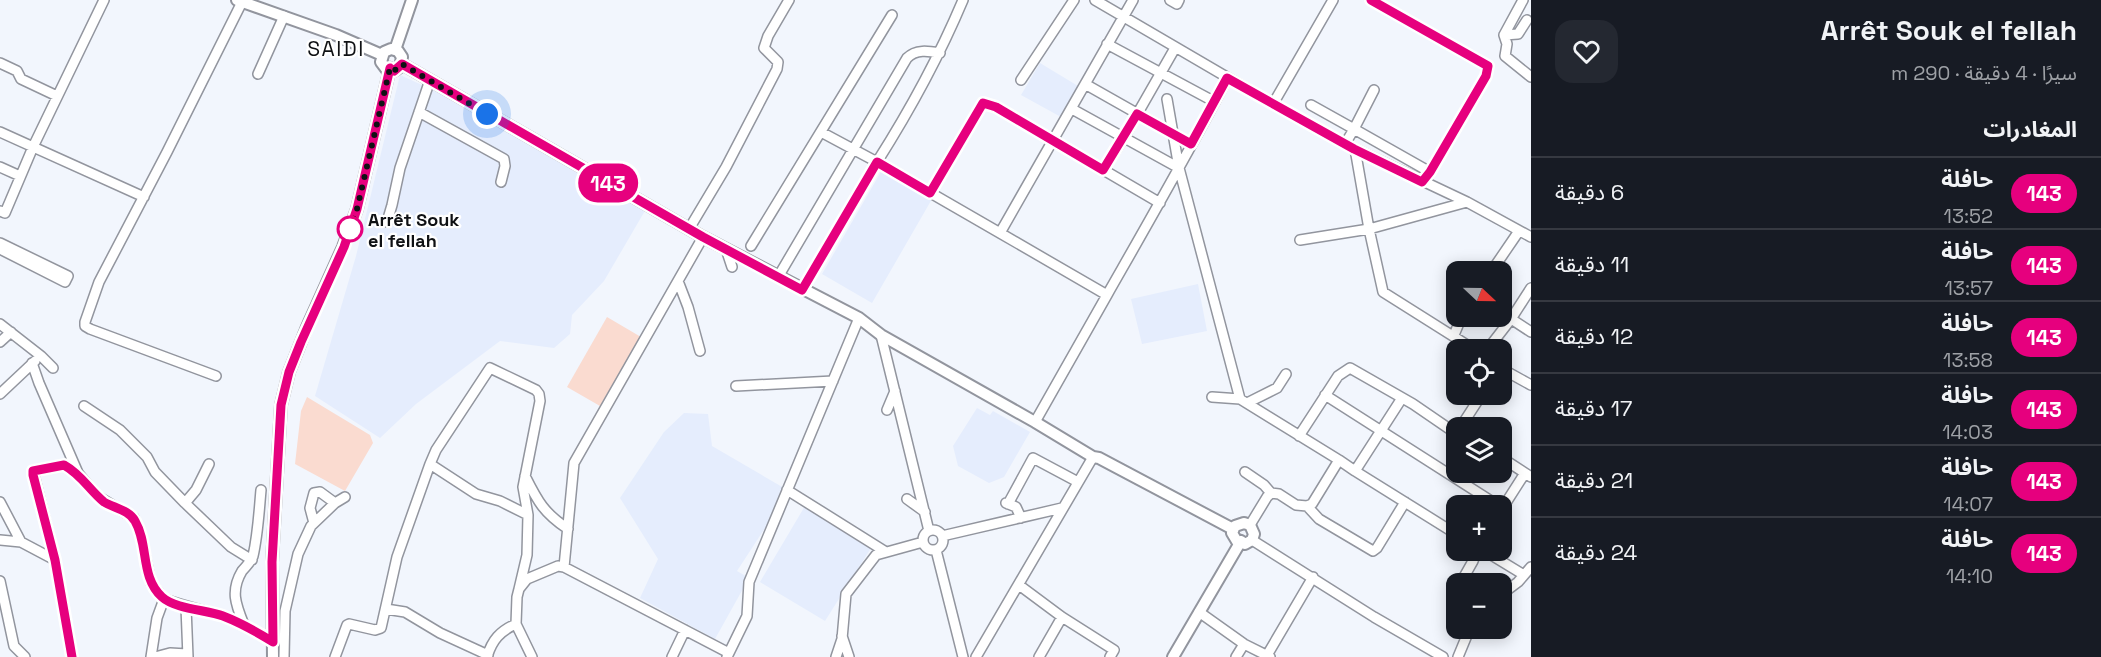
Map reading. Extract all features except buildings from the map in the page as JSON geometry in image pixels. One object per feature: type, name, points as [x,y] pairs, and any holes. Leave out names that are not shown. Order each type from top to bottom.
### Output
[{"type":"main road","points":[[395,50],[412,0]]},
{"type":"main road","points":[[240,1],[336,35],[382,55]]},
{"type":"main road","points":[[387,50],[395,50],[402,57],[402,64],[394,71],[390,68],[387,70],[382,65],[382,55],[387,50]]},
{"type":"main road","points":[[402,64],[688,229],[859,318],[881,335],[1093,457],[1233,529]]},
{"type":"main road","points":[[273,657],[272,562],[281,405],[289,372],[299,345],[344,247],[357,209],[390,68]]},
{"type":"main road","points":[[1173,657],[1199,612],[1246,541],[1254,534],[1250,525],[1241,523],[1233,529]]},
{"type":"main road","points":[[1233,529],[1235,540],[1238,543],[1246,541]]},
{"type":"street","points":[[0,211],[5,213],[33,147],[104,0]]},
{"type":"street","points":[[688,229],[726,167],[777,69],[778,62],[764,48],[768,36],[789,0]]},
{"type":"street","points":[[802,290],[904,118],[940,53],[963,0]]},
{"type":"street","points":[[1021,80],[1074,0]]},
{"type":"street","points":[[1095,0],[1354,149],[1467,202],[1531,237]]},
{"type":"street","points":[[1000,233],[1133,0]]},
{"type":"street","points":[[1170,0],[1177,3],[1179,0]]},
{"type":"street","points":[[1273,104],[1286,92],[1333,0]]},
{"type":"street","points":[[1371,0],[1488,66]]},
{"type":"street","points":[[1505,56],[1507,44],[1504,35],[1523,0]]},
{"type":"street","points":[[216,376],[86,326],[99,282],[144,197],[240,1]]},
{"type":"street","points":[[751,246],[892,15]]},
{"type":"street","points":[[258,74],[284,16]]},
{"type":"street","points":[[1504,35],[1518,34],[1527,20]]},
{"type":"street","points":[[1107,44],[1215,102]]},
{"type":"street","points":[[1103,170],[1124,139],[1175,48]]},
{"type":"street","points":[[778,277],[907,58],[912,53],[921,51],[940,53]]},
{"type":"street","points":[[1422,182],[1486,76],[1488,66],[1505,56]]},
{"type":"street","points":[[1505,56],[1531,77]]},
{"type":"street","points":[[0,63],[17,71],[21,79],[57,96]]},
{"type":"street","points":[[1035,422],[1160,203],[1227,78]]},
{"type":"street","points":[[387,222],[400,168],[430,80]]},
{"type":"street","points":[[1085,84],[1191,144]]},
{"type":"street","points":[[1345,144],[1374,90]]},
{"type":"street","points":[[1167,99],[1179,168],[1244,401]]},
{"type":"street","points":[[930,193],[983,103],[996,107],[1160,203]]},
{"type":"street","points":[[1311,105],[1430,172]]},
{"type":"street","points":[[1072,110],[1179,168]]},
{"type":"street","points":[[419,112],[504,159],[505,166],[501,182]]},
{"type":"street","points":[[0,132],[144,197]]},
{"type":"street","points":[[821,132],[1107,295]]},
{"type":"street","points":[[1354,149],[1383,292],[1459,339]]},
{"type":"street","points":[[0,167],[20,176]]},
{"type":"street","points":[[1300,240],[1369,229],[1467,202]]},
{"type":"street","points":[[1499,261],[1519,231]]},
{"type":"street","points":[[562,564],[568,529],[574,463],[703,237]]},
{"type":"street","points":[[0,243],[68,276],[65,282],[0,249]]},
{"type":"street","points":[[726,249],[732,267]]},
{"type":"street","points":[[678,281],[700,351]]},
{"type":"street","points":[[1512,317],[1531,288]]},
{"type":"street","points":[[562,564],[728,655],[747,616],[749,582],[859,318]]},
{"type":"street","points":[[1512,320],[1531,332]]},
{"type":"street","points":[[0,324],[53,368]]},
{"type":"street","points":[[1454,335],[1457,327]]},
{"type":"street","points":[[1496,339],[1505,327]]},
{"type":"street","points":[[0,342],[11,332]]},
{"type":"street","points":[[881,335],[929,531]]},
{"type":"street","points":[[0,394],[41,356]]},
{"type":"street","points":[[32,363],[78,473],[97,496],[134,518],[140,532],[151,583],[164,599],[244,625],[273,642]]},
{"type":"street","points":[[335,657],[344,629],[350,623],[379,630],[386,609],[396,557],[430,464],[436,450],[490,368],[540,394],[523,487],[528,515],[527,555],[517,597],[516,624],[532,657]]},
{"type":"street","points":[[1299,436],[1338,376],[1350,368],[1446,427]]},
{"type":"street","points":[[1244,401],[1277,388],[1286,374]]},
{"type":"street","points":[[1512,375],[1531,385]]},
{"type":"street","points":[[736,386],[833,381]]},
{"type":"street","points":[[887,410],[895,391]]},
{"type":"street","points":[[1325,395],[1483,495]]},
{"type":"street","points":[[1212,396],[1244,401],[1446,528]]},
{"type":"street","points":[[1355,471],[1402,398]]},
{"type":"street","points":[[84,406],[120,430],[147,457],[155,472],[185,503],[231,547],[252,560]]},
{"type":"street","points":[[976,657],[1093,457]]},
{"type":"street","points":[[1021,518],[1016,507],[1007,504],[1033,458],[1078,482]]},
{"type":"street","points":[[1245,472],[1264,485],[1271,493],[1276,493],[1296,505],[1306,506],[1315,501],[1339,460]]},
{"type":"street","points":[[185,503],[196,490],[209,464]]},
{"type":"street","points":[[430,464],[476,494],[486,499],[500,501],[528,515]]},
{"type":"street","points":[[72,657],[55,560],[33,471],[64,465],[78,473]]},
{"type":"street","points":[[1511,495],[1528,475],[1512,465]]},
{"type":"street","points":[[525,475],[537,500],[549,517],[568,529]]},
{"type":"street","points":[[244,625],[234,601],[234,593],[238,579],[252,560],[261,489]]},
{"type":"street","points":[[787,490],[886,552]]},
{"type":"street","points":[[314,523],[310,508],[314,493],[320,492],[335,503]]},
{"type":"street","points":[[1250,525],[1271,493]]},
{"type":"street","points":[[284,657],[285,611],[290,584],[305,536],[314,523],[335,503],[345,497]]},
{"type":"street","points":[[907,499],[925,512]]},
{"type":"street","points":[[0,502],[21,542]]},
{"type":"street","points":[[1306,506],[1319,519],[1373,551],[1406,502]]},
{"type":"street","points":[[942,536],[1062,508]]},
{"type":"street","points":[[935,530],[942,536],[943,543],[936,550],[926,548],[923,542],[924,535],[929,531],[935,530]]},
{"type":"street","points":[[0,540],[21,542],[55,560]]},
{"type":"street","points":[[1246,541],[1313,577],[1374,617],[1443,657]]},
{"type":"street","points":[[836,657],[842,636],[846,594],[876,555],[923,542]]},
{"type":"street","points":[[936,550],[963,657]]},
{"type":"street","points":[[1507,561],[1528,571],[1512,585]]},
{"type":"street","points":[[519,589],[527,579],[562,564]]},
{"type":"street","points":[[1199,612],[1244,644],[1268,656],[1313,577]]},
{"type":"street","points":[[0,581],[14,646],[25,657]]},
{"type":"street","points":[[1019,585],[1062,617],[1114,650],[1110,657]]},
{"type":"street","points":[[164,599],[158,618],[153,657],[170,652],[188,655],[186,607]]},
{"type":"street","points":[[386,609],[405,612],[440,633],[487,656],[496,637],[506,628],[516,624]]},
{"type":"street","points":[[1039,657],[1062,617]]},
{"type":"street","points":[[672,657],[685,630]]},
{"type":"street","points":[[842,636],[849,657]]},
{"type":"street","points":[[1458,657],[1465,639]]},
{"type":"street","points":[[1236,657],[1244,644]]},
{"type":"shaded area","points":[[1040,63],[1078,86],[1061,117],[1021,95]]},
{"type":"shaded area","points":[[400,75],[442,94],[646,209],[604,281],[572,315],[570,334],[554,348],[500,341],[416,404],[380,438],[315,396],[356,256]]},
{"type":"shaded area","points":[[882,170],[932,199],[872,303],[822,274]]},
{"type":"shaded area","points":[[1198,284],[1207,331],[1142,344],[1131,299]]},
{"type":"shaded area","points":[[607,317],[641,337],[600,406],[567,387]]},
{"type":"shaded area","points":[[307,397],[370,435],[373,443],[345,491],[295,464],[301,411]]},
{"type":"shaded area","points":[[977,408],[990,415],[993,411],[1030,432],[1004,477],[989,483],[958,466],[953,446]]},
{"type":"shaded area","points":[[684,413],[708,414],[712,446],[784,488],[780,505],[737,571],[749,578],[715,639],[640,598],[658,559],[620,498],[664,432]]},
{"type":"shaded area","points":[[805,506],[871,548],[825,621],[760,582]]},
{"type":"bus line","name":"143","points":[[72,657],[55,560],[33,475],[33,471],[64,465],[78,473],[97,496],[134,518],[140,532],[151,583],[164,599],[244,625],[273,642],[272,562],[281,405],[289,372],[344,247],[357,209],[390,68],[394,71],[402,64],[703,237],[802,290],[877,162],[930,193],[983,103],[996,107],[1103,170],[1124,139],[1137,114],[1191,144],[1227,78],[1354,149],[1422,182],[1486,76],[1488,66],[1371,0]]},
{"type":"place","name":"Arrêt Souk el fellah","points":[[350,229]]},
{"type":"district","name":"SAIDI","points":[[336,48]]},
{"type":"route","points":[[350,229],[357,209],[390,68],[394,71],[402,64],[487,114]]}]
